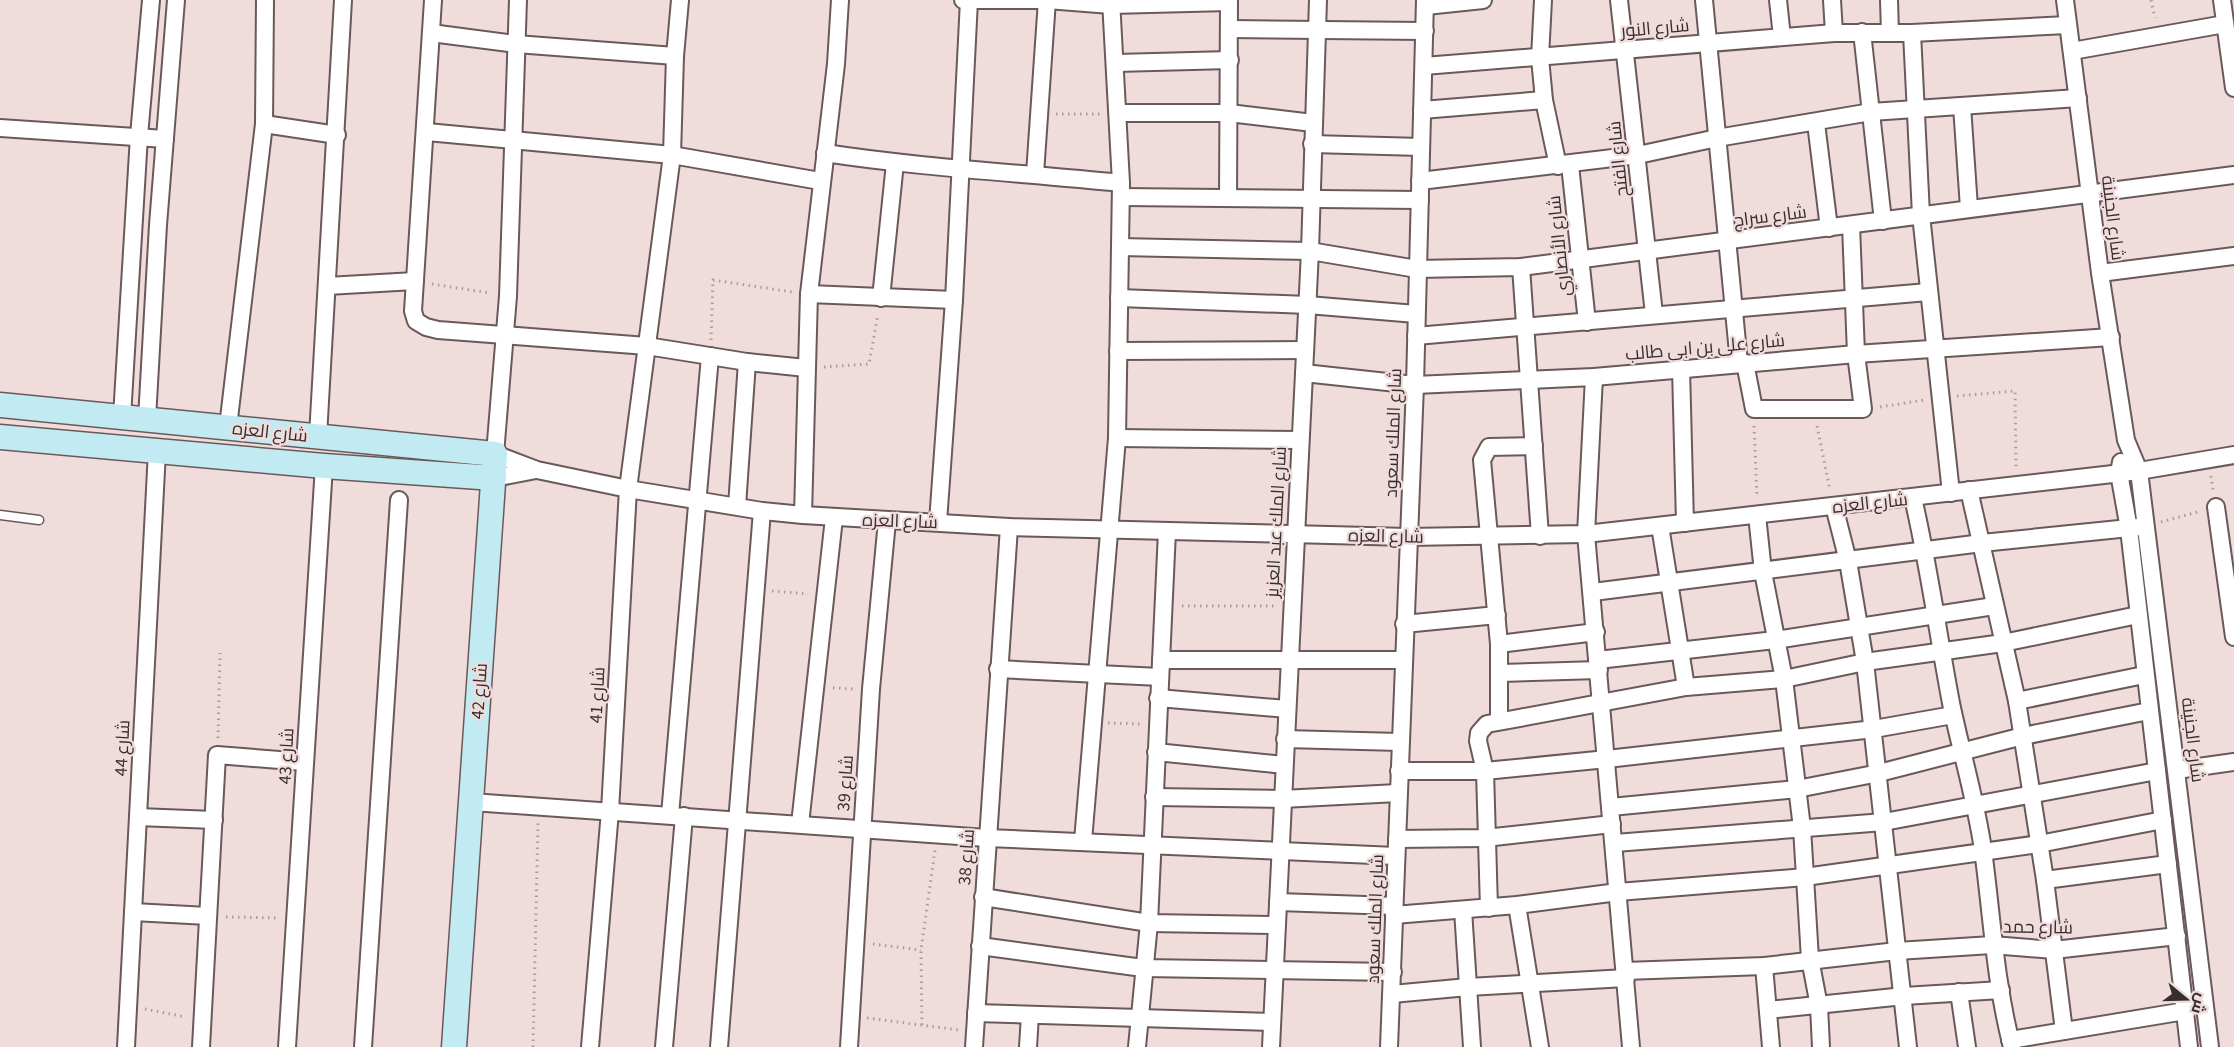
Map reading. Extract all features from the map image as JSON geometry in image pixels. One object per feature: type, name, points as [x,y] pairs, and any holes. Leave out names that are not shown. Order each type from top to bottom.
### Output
[{"type":"main road","name":"شارع العزه","points":[[0,405],[495,454]]},
{"type":"main road","name":"شارع العزه","points":[[0,437],[324,466],[494,478]]},
{"type":"main road","name":"شارع 42","points":[[454,1047],[495,454]]},
{"type":"street","points":[[122,417],[139,136],[151,0]]},
{"type":"street","points":[[147,419],[176,0]]},
{"type":"street","points":[[228,427],[264,124],[265,0]]},
{"type":"street","points":[[318,436],[343,0]]},
{"type":"street","points":[[433,0],[427,132],[413,311],[416,321],[421,325],[438,330],[647,346],[747,362],[806,368]]},
{"type":"street","name":"شارع 42","points":[[495,454],[508,296],[518,0]]},
{"type":"street","name":"شارع 41","points":[[590,1047],[610,811],[628,489],[672,155],[675,56],[680,0]]},
{"type":"street","points":[[803,515],[809,294],[840,0]]},
{"type":"street","points":[[963,0],[1229,1],[1231,29],[1228,198]]},
{"type":"street","points":[[938,522],[954,300],[969,0]]},
{"type":"street","points":[[1035,174],[1037,115],[1047,0]]},
{"type":"street","name":"شارع الملك عبد العزيز","points":[[1271,1047],[1291,606],[1308,305],[1318,0]]},
{"type":"street","points":[[1425,3],[1483,0]]},
{"type":"street","name":"شارع الأنصاري","points":[[1543,0],[1540,58],[1544,100],[1564,165],[1581,260],[1587,322]]},
{"type":"street","name":"شارع الفتح","points":[[1619,0],[1654,314]]},
{"type":"street","points":[[1704,0],[1735,308],[1742,363],[1754,409],[1863,410],[1856,354],[1851,225]]},
{"type":"street","points":[[1778,0],[1782,37]]},
{"type":"street","points":[[1832,0],[1834,33]]},
{"type":"street","points":[[1889,0],[1890,33]]},
{"type":"street","name":"شارع الجنينة","points":[[2065,0],[2100,273],[2126,441],[2139,471],[2210,1047]]},
{"type":"street","points":[[2222,0],[2234,88]]},
{"type":"street","points":[[1083,841],[1095,723],[1117,438],[1121,190],[1111,2]]},
{"type":"street","name":"شارع الملك سعود","points":[[1389,1047],[1415,385],[1425,3]]},
{"type":"street","points":[[2072,51],[2225,24]]},
{"type":"street","name":"شارع النور","points":[[1424,66],[1834,33],[1912,33],[2067,25]]},
{"type":"street","points":[[1231,29],[1425,31]]},
{"type":"street","points":[[1862,32],[1883,221]]},
{"type":"street","points":[[431,33],[516,44],[675,56]]},
{"type":"street","points":[[1912,33],[1914,111],[1921,215],[1951,493]]},
{"type":"street","points":[[1116,63],[1230,60]]},
{"type":"street","points":[[1420,181],[1638,155],[1717,138],[1871,112],[1914,111],[2078,98]]},
{"type":"street","points":[[1422,110],[1544,100]]},
{"type":"street","points":[[1962,106],[1969,208]]},
{"type":"street","points":[[1118,113],[1229,113],[1313,123]]},
{"type":"street","points":[[1816,123],[1829,228]]},
{"type":"street","points":[[264,124],[337,135]]},
{"type":"street","points":[[0,128],[165,138]]},
{"type":"street","points":[[427,132],[672,155],[820,181]]},
{"type":"street","points":[[1312,144],[1422,147]]},
{"type":"street","points":[[825,153],[895,164],[960,166],[1035,174],[1121,190],[1228,198],[1420,200]]},
{"type":"street","points":[[881,298],[895,164]]},
{"type":"street","name":"شارع سراج","points":[[1120,247],[1310,250],[1417,269],[1521,267],[2234,175]]},
{"type":"street","points":[[2100,273],[2234,256]]},
{"type":"street","points":[[1521,267],[1540,536]]},
{"type":"street","points":[[327,286],[415,281]]},
{"type":"street","points":[[1416,336],[1928,292]]},
{"type":"street","points":[[809,294],[954,300]]},
{"type":"street","points":[[1119,298],[1308,305],[1416,314]]},
{"type":"street","name":"شارع على بن ابى طالب","points":[[1304,373],[1415,385],[1529,380],[1856,354],[2111,337]]},
{"type":"street","points":[[1118,351],[1305,350]]},
{"type":"street","points":[[664,1047],[696,500],[710,356]]},
{"type":"street","points":[[737,506],[747,362]]},
{"type":"street","points":[[1681,368],[1685,523]]},
{"type":"street","points":[[1594,376],[1586,534],[1593,592],[1631,1047]]},
{"type":"street","points":[[1117,438],[1300,440]]},
{"type":"street","name":"شارع الجنينة","points":[[2126,441],[2119,473],[2128,529],[2189,1047]]},
{"type":"street","points":[[1498,720],[1501,673],[1483,454],[1493,446],[1534,446]]},
{"type":"street","name":"شارع 44","points":[[126,1047],[157,451]]},
{"type":"street","name":"شارع العزه","points":[[495,454],[537,470],[628,489],[762,511],[834,518],[1109,531],[1408,537],[1586,534],[2139,471],[2234,455]]},
{"type":"street","name":"شارع 43","points":[[287,1047],[324,466]]},
{"type":"street","name":"شارع العزه","points":[[494,478],[537,470]]},
{"type":"street","points":[[1970,490],[2002,643],[2017,701],[2045,880],[2064,1031]]},
{"type":"street","points":[[1913,498],[1925,551],[1953,715],[1976,804],[1992,945],[2011,1044],[2064,1031],[2185,1011]]},
{"type":"street","points":[[363,1047],[399,500]]},
{"type":"street","points":[[1834,506],[1848,561],[1865,662],[1908,1047]]},
{"type":"street","points":[[2216,507],[2234,637]]},
{"type":"street","points":[[719,1047],[762,511]]},
{"type":"street","points":[[1757,515],[1763,572],[1784,679],[1802,828],[1810,959],[1819,1006],[1821,1047]]},
{"type":"street","points":[[800,824],[834,518]]},
{"type":"street","name":"شارع 39","points":[[849,1047],[871,689],[887,521]]},
{"type":"street","points":[[1660,526],[1686,687]]},
{"type":"street","points":[[1593,592],[1982,543],[2146,526]]},
{"type":"street","name":"شارع 38","points":[[974,1040],[1009,527]]},
{"type":"street","points":[[1137,1047],[1149,923],[1167,531]]},
{"type":"street","points":[[1501,673],[1599,665],[1680,650],[1858,629],[1994,606]]},
{"type":"street","points":[[1404,624],[1497,615]]},
{"type":"street","points":[[1489,908],[1485,838],[1485,771],[1478,737],[1484,727],[1498,720],[1602,705],[1686,687],[1784,679],[1865,662],[2002,643],[2138,615]]},
{"type":"street","points":[[1499,644],[1596,632]]},
{"type":"street","points":[[1161,660],[1403,660]]},
{"type":"street","points":[[998,669],[1160,677]]},
{"type":"street","points":[[2017,701],[2144,675]]},
{"type":"street","points":[[1158,698],[1287,709]]},
{"type":"street","points":[[1611,807],[1797,789],[1879,772],[2023,736],[2149,711]]},
{"type":"street","points":[[1399,771],[1485,771],[1607,759],[1874,729],[1953,715]]},
{"type":"street","points":[[1285,739],[1401,742]]},
{"type":"street","points":[[1156,752],[1284,765]]},
{"type":"street","points":[[201,1047],[217,755],[305,762]]},
{"type":"street","points":[[1615,843],[1884,822],[2032,794],[2178,776],[2234,762]]},
{"type":"street","points":[[1154,797],[1282,799],[1398,793]]},
{"type":"street","points":[[472,802],[987,838],[1280,849],[1396,848],[1612,824]]},
{"type":"street","points":[[138,818],[213,820]]},
{"type":"street","points":[[1278,902],[1394,910],[1489,908],[1618,892],[1805,877],[2039,844],[2163,820]]},
{"type":"street","points":[[2045,880],[2168,864]]},
{"type":"street","points":[[983,897],[1149,923],[1277,925]]},
{"type":"street","points":[[1517,905],[1540,1047]]},
{"type":"street","points":[[1463,910],[1472,1047]]},
{"type":"street","points":[[133,912],[208,916]]},
{"type":"street","name":"شارع حمد","points":[[1392,994],[1468,987],[1530,985],[1626,974],[1764,966],[1810,959],[1897,951],[1992,945],[2054,950],[2177,936]]},
{"type":"street","points":[[980,946],[1143,968],[1393,972]]},
{"type":"street","points":[[1764,966],[1771,1047]]},
{"type":"street","points":[[1768,1010],[1904,996],[2001,990]]},
{"type":"street","points":[[1959,992],[1967,1047]]},
{"type":"street","points":[[976,1013],[1272,1022]]},
{"type":"street","points":[[1028,1047],[1030,1015]]},
{"type":"lane","points":[[0,515],[39,520]]},
{"type":"path","points":[[1037,115],[1118,113]]},
{"type":"path","points":[[710,356],[713,280],[809,294]]},
{"type":"path","points":[[415,281],[508,296]]},
{"type":"path","points":[[806,368],[869,364],[881,298]]},
{"type":"path","points":[[1863,410],[1940,398],[2015,391],[2017,484]]},
{"type":"path","points":[[1754,409],[1757,515]]},
{"type":"path","points":[[1813,409],[1834,506]]},
{"type":"path","points":[[2146,526],[2216,507],[2208,459]]},
{"type":"path","points":[[754,589],[824,596]]},
{"type":"path","points":[[1164,606],[1291,606]]},
{"type":"path","points":[[217,755],[220,653]]},
{"type":"path","points":[[816,688],[871,689]]},
{"type":"path","points":[[1095,723],[1157,724]]},
{"type":"path","points":[[533,1047],[538,806]]},
{"type":"path","points":[[922,1025],[921,950],[937,834]]},
{"type":"path","points":[[208,916],[296,919]]},
{"type":"path","points":[[854,941],[921,950]]},
{"type":"path","points":[[128,1006],[202,1020]]},
{"type":"path","points":[[851,1015],[922,1025],[974,1040]]}]
